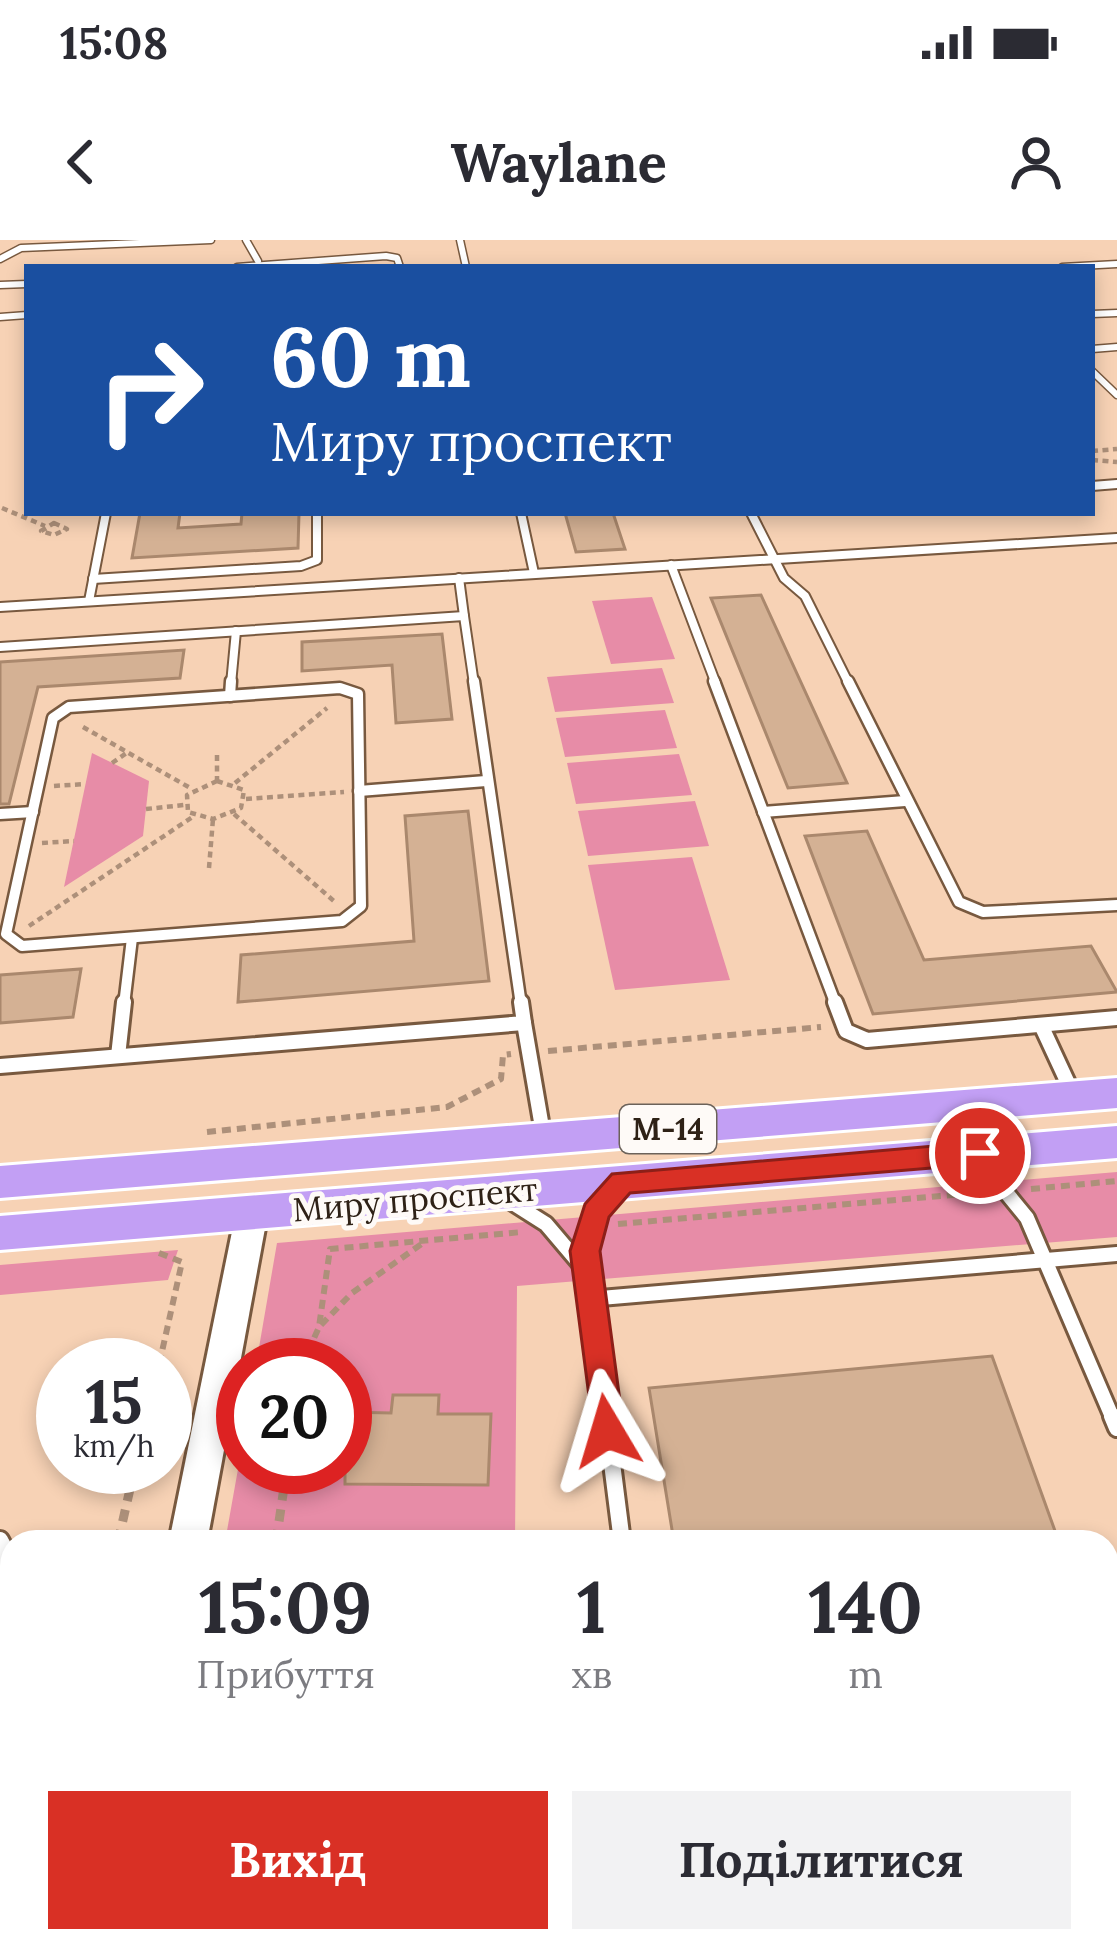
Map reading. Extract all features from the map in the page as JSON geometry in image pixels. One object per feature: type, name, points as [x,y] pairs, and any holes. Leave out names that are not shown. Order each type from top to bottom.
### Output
[{"type":"highway","name":"Миру проспект","points":[[0,1182],[1117,1093]]},
{"type":"highway","name":"Миру проспект","points":[[0,1233],[1117,1142]]},
{"type":"highway","points":[[252,1212],[262,1161]]},
{"type":"street","points":[[190,1530],[252,1212]]},
{"type":"lane","points":[[0,259],[21,248],[212,240]]},
{"type":"lane","points":[[246,240],[258,262]]},
{"type":"lane","points":[[250,264],[386,256],[397,258],[399,264]]},
{"type":"lane","points":[[1095,373],[1117,395]]},
{"type":"lane","points":[[88,602],[105,516]]},
{"type":"lane","points":[[93,579],[301,566],[317,560],[317,516]]},
{"type":"lane","points":[[521,516],[534,574]]},
{"type":"lane","points":[[752,516],[772,559],[805,596],[905,801],[964,908],[983,912],[1117,904]]},
{"type":"lane","points":[[0,607],[1117,538]]},
{"type":"lane","points":[[671,565],[843,1025],[855,1039],[1117,1018]]},
{"type":"lane","points":[[459,578],[485,781],[544,1139]]},
{"type":"lane","points":[[0,647],[464,616]]},
{"type":"lane","points":[[230,696],[236,631]]},
{"type":"lane","points":[[358,694],[361,906],[342,921],[132,938],[22,946],[6,934],[53,718],[69,707],[230,696],[358,694]]},
{"type":"lane","points":[[359,790],[485,781]]},
{"type":"lane","points":[[763,812],[905,801]]},
{"type":"lane","points":[[0,814],[33,812]]},
{"type":"lane","points":[[118,1056],[132,938]]},
{"type":"lane","points":[[0,1066],[524,1023]]},
{"type":"lane","points":[[1041,1024],[1075,1096]]},
{"type":"lane","points":[[935,1156],[1004,1191],[1027,1218],[1117,1428]]},
{"type":"lane","points":[[620,1530],[586,1271],[590,1226],[622,1182]]},
{"type":"lane","points":[[490,1193],[553,1230],[586,1271]]},
{"type":"lane","points":[[589,1299],[1117,1254]]},
{"type":"path","points":[[2,508],[45,526]]},
{"type":"path","points":[[235,784],[349,691]]},
{"type":"path","points":[[59,713],[193,790]]},
{"type":"path","points":[[112,763],[128,752]]},
{"type":"path","points":[[217,754],[217,781]]},
{"type":"path","points":[[184,805],[193,790],[217,781],[235,784],[246,799]]},
{"type":"path","points":[[184,805],[194,816],[213,819],[234,814],[246,799],[359,790]]},
{"type":"path","points":[[146,809],[184,805]]},
{"type":"path","points":[[234,814],[350,915]]},
{"type":"path","points":[[11,938],[194,816]]},
{"type":"path","points":[[209,868],[213,819]]},
{"type":"path","points":[[26,844],[74,841]]},
{"type":"path","points":[[88,872],[98,881]]},
{"type":"path","points":[[194,1134],[446,1108],[501,1079],[503,1055],[843,1025]]},
{"type":"path","points":[[590,1226],[1117,1181]]},
{"type":"path","points":[[314,1338],[330,1249],[553,1230]]},
{"type":"path","points":[[319,1328],[352,1293],[428,1240]]},
{"type":"path","points":[[160,1253],[182,1262],[165,1338]]},
{"type":"path","points":[[121,1530],[129,1494]]},
{"type":"path","points":[[278,1530],[283,1494]]},
{"type":"shaded area","points":[[652,597],[675,659],[611,664],[592,601]]},
{"type":"shaded area","points":[[662,668],[674,703],[555,712],[547,677]]},
{"type":"shaded area","points":[[665,710],[677,748],[565,757],[556,718]]},
{"type":"shaded area","points":[[92,753],[149,781],[143,836],[64,887]]},
{"type":"shaded area","points":[[679,754],[692,795],[576,804],[567,763]]},
{"type":"shaded area","points":[[695,801],[709,846],[588,856],[578,811]]},
{"type":"shaded area","points":[[692,857],[730,980],[615,990],[588,865]]},
{"type":"shaded area","points":[[1117,1172],[1117,1237],[517,1286],[515,1530],[227,1530],[234,1494],[372,1494],[372,1338],[261,1338],[277,1243]]},
{"type":"shaded area","points":[[178,1250],[168,1280],[0,1295],[0,1265]]},
{"type":"building","points":[[139,516],[180,516],[178,528],[241,524],[242,516],[299,516],[298,548],[132,558]]},
{"type":"building","points":[[566,516],[614,516],[625,549],[576,552]]},
{"type":"building","points":[[761,595],[847,783],[788,788],[711,598]]},
{"type":"building","points":[[442,634],[452,719],[396,723],[392,665],[302,671],[302,642]]},
{"type":"building","points":[[184,650],[180,678],[38,687],[9,804],[0,804],[0,662]]},
{"type":"building","points":[[468,811],[489,981],[238,1002],[241,955],[414,941],[405,816]]},
{"type":"building","points":[[867,831],[924,960],[1091,946],[1117,992],[873,1014],[805,836]]},
{"type":"building","points":[[81,969],[73,1017],[0,1023],[0,975]]},
{"type":"building","points":[[992,1356],[1055,1530],[672,1530],[649,1388]]},
{"type":"building","points":[[393,1395],[439,1395],[438,1414],[491,1414],[488,1485],[372,1484],[372,1413],[391,1413]]},
{"type":"route","points":[[607,1431],[585,1251],[596,1212],[622,1182],[980,1153]]}]
